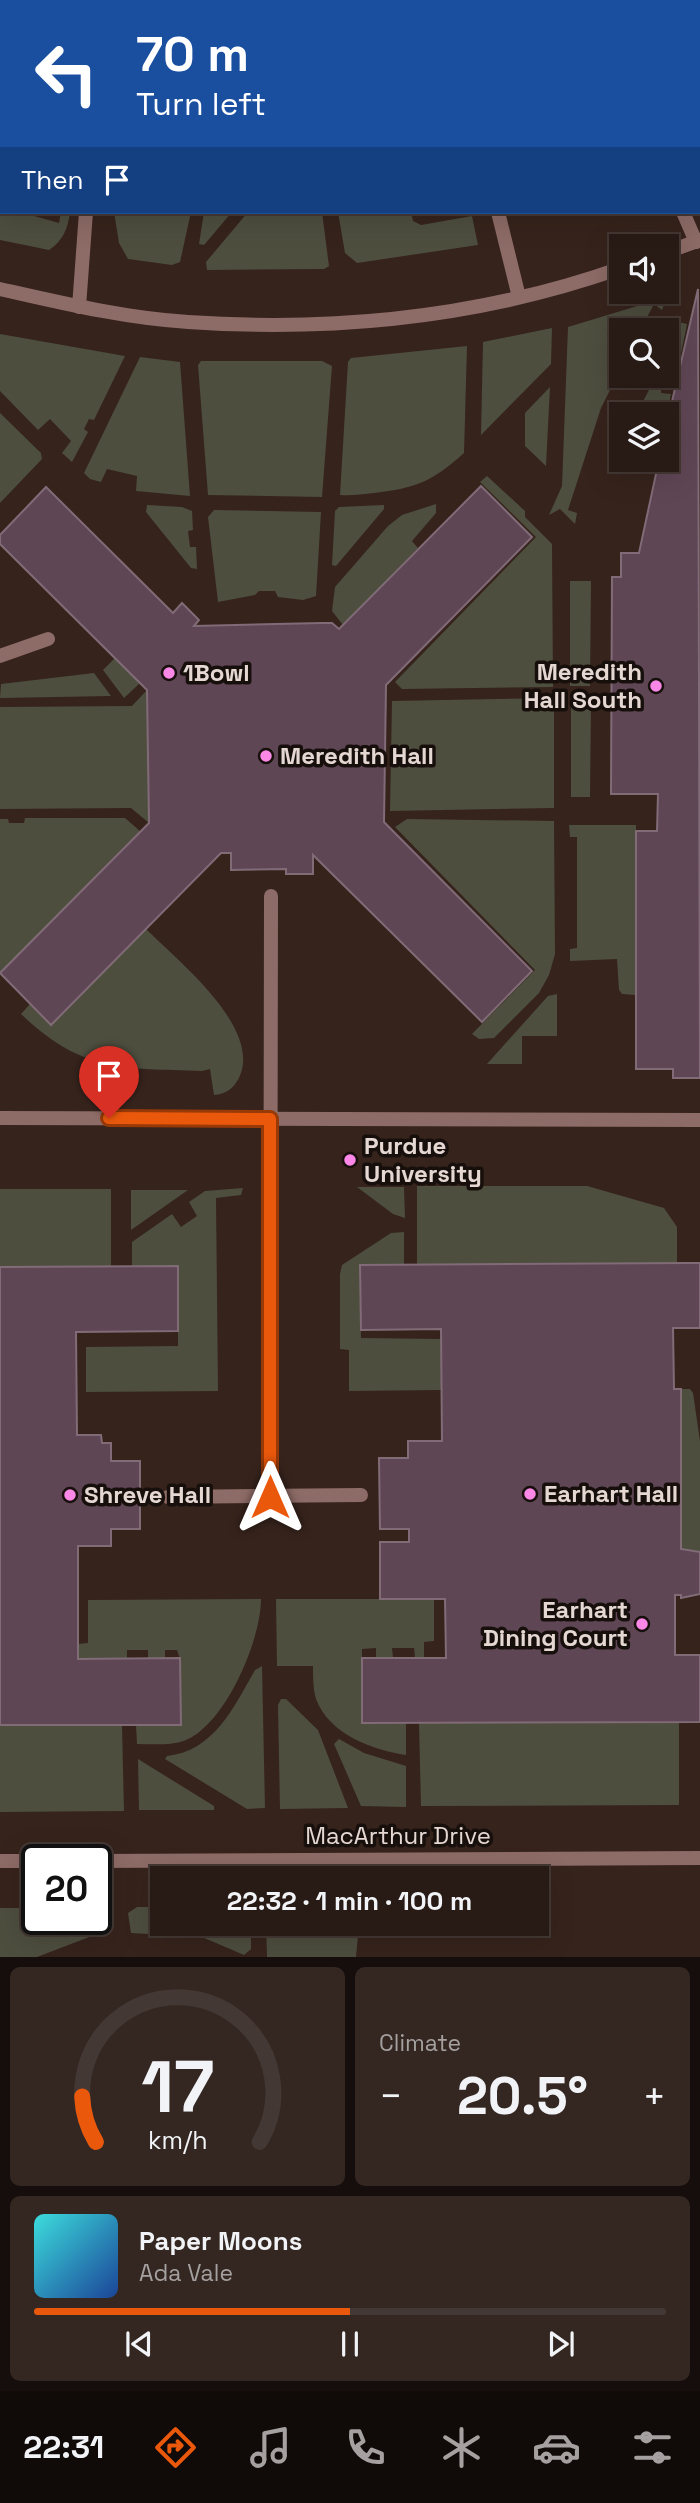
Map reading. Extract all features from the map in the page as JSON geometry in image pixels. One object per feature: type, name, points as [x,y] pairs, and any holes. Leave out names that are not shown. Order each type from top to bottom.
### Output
[{"type":"street","points":[[79,307],[86,214]]},
{"type":"street","points":[[498,214],[519,297]]},
{"type":"street","points":[[679,248],[698,241],[684,214]]},
{"type":"street","points":[[0,289],[79,307],[186,322],[340,324],[454,313],[609,271]]},
{"type":"street","points":[[0,656],[48,639]]},
{"type":"street","points":[[270,1497],[271,896]]},
{"type":"street","points":[[0,1118],[700,1120]]},
{"type":"street","points":[[168,1497],[361,1495]]},
{"type":"street","name":"MacArthur Drive","points":[[112,1861],[700,1858]]},
{"type":"street","points":[[0,1861],[21,1861]]},
{"type":"green space","points":[[0,214],[27,214],[59,223],[61,214],[70,214],[64,234],[49,250],[0,240]]},
{"type":"green space","points":[[114,214],[191,214],[180,262],[172,265],[128,259],[119,243]]},
{"type":"green space","points":[[204,214],[230,214],[204,245],[199,244]]},
{"type":"green space","points":[[246,214],[322,214],[329,266],[324,269],[207,270],[206,262]]},
{"type":"green space","points":[[338,214],[411,214],[413,221],[421,225],[472,216],[478,245],[357,263],[345,253]]},
{"type":"green space","points":[[644,304],[654,304],[647,318],[609,318],[611,388],[601,408],[568,510],[577,513],[575,524],[560,509],[549,515],[562,486],[568,327]]},
{"type":"green space","points":[[654,304],[664,304],[662,310]]},
{"type":"green space","points":[[679,322],[687,324],[679,363]]},
{"type":"green space","points":[[552,328],[551,364],[481,435],[483,342]]},
{"type":"green space","points":[[0,334],[125,356],[94,420],[89,419],[84,429],[88,432],[72,462],[62,453],[71,441],[50,419],[38,430],[0,391]]},
{"type":"green space","points":[[467,346],[464,453],[433,477],[412,486],[374,493],[340,495],[348,362],[351,358]]},
{"type":"green space","points":[[140,357],[180,362],[190,496],[136,491],[137,476],[107,469],[101,482],[90,479],[84,473]]},
{"type":"green space","points":[[201,361],[322,361],[332,366],[322,497],[208,495],[198,365]]},
{"type":"green space","points":[[550,387],[546,466],[525,446],[525,413]]},
{"type":"green space","points":[[650,388],[661,388],[661,393],[671,394],[669,402],[643,402]]},
{"type":"green space","points":[[0,413],[41,453],[42,459],[0,503]]},
{"type":"green space","points":[[487,476],[525,511],[525,517],[552,544],[553,687],[402,689],[395,682],[536,537],[480,482]]},
{"type":"green space","points":[[436,504],[436,513],[412,541],[418,548],[343,625],[332,611],[335,587],[388,526],[402,515]]},
{"type":"green space","points":[[147,505],[182,507],[192,511],[193,530],[188,531],[190,547],[196,547],[197,569],[191,568],[146,512]]},
{"type":"green space","points":[[384,505],[384,509],[336,566],[332,565],[335,511],[339,507]]},
{"type":"green space","points":[[214,510],[321,512],[316,596],[303,600],[278,597],[275,591],[259,591],[255,595],[218,602],[208,517]]},
{"type":"green space","points":[[570,581],[591,581],[590,686],[570,686]]},
{"type":"green space","points":[[115,658],[140,683],[124,698],[103,670]]},
{"type":"green space","points":[[94,673],[111,696],[0,698],[1,684]]},
{"type":"green space","points":[[147,690],[149,823],[131,808],[0,809],[0,707],[132,706]]},
{"type":"green space","points":[[554,698],[554,808],[390,811],[392,701]]},
{"type":"green space","points":[[571,703],[591,703],[590,797],[571,797]]},
{"type":"green space","points":[[25,818],[125,818],[140,831],[0,973],[0,819],[8,819],[9,823],[24,823]]},
{"type":"green space","points":[[407,819],[554,821],[555,954],[549,975],[539,993],[494,1038],[479,1039],[472,1034],[535,970],[395,827]]},
{"type":"green space","points":[[569,825],[636,825],[636,995],[622,994],[619,990],[617,959],[570,961],[570,949],[577,948],[577,837],[570,837]]},
{"type":"green space","points":[[146,929],[213,996],[239,1038],[243,1059],[239,1078],[226,1092],[214,1095],[210,1069],[202,1071],[126,1067],[84,1057],[43,1033],[21,1014],[30,1004],[51,1025]]},
{"type":"green space","points":[[557,994],[557,1036],[522,1036],[522,1064],[487,1064],[548,996]]},
{"type":"green space","points":[[417,1186],[587,1186],[664,1208],[677,1227],[677,1263],[417,1265]]},
{"type":"green space","points":[[357,1187],[404,1187],[405,1218],[393,1214]]},
{"type":"green space","points":[[243,1188],[241,1195],[216,1198],[218,1391],[86,1392],[86,1347],[178,1346],[178,1266],[132,1266],[132,1242],[172,1214],[181,1227],[197,1216],[189,1202],[205,1191]]},
{"type":"green space","points":[[0,1189],[111,1189],[111,1266],[0,1267]]},
{"type":"green space","points":[[131,1190],[188,1190],[131,1230]]},
{"type":"green space","points":[[404,1232],[404,1265],[360,1265],[361,1338],[441,1339],[441,1390],[349,1391],[349,1350],[340,1349],[342,1265],[391,1233]]},
{"type":"green space","points":[[681,1389],[690,1389],[693,1393],[700,1441],[700,1552],[681,1549]]},
{"type":"green space","points":[[261,1599],[255,1636],[248,1657],[227,1699],[201,1731],[180,1742],[137,1744],[136,1725],[181,1725],[180,1659],[177,1650],[165,1650],[165,1658],[148,1659],[148,1650],[127,1650],[127,1659],[78,1659],[78,1644],[88,1643],[88,1600]]},
{"type":"green space","points":[[276,1599],[434,1599],[434,1641],[424,1642],[424,1658],[415,1658],[414,1648],[392,1648],[393,1658],[376,1658],[376,1648],[362,1649],[362,1723],[406,1723],[406,1755],[366,1744],[341,1731],[331,1722],[316,1699],[313,1666],[277,1666]]},
{"type":"green space","points":[[262,1666],[265,1808],[247,1809],[165,1759],[198,1746],[210,1736],[230,1712],[255,1670]]},
{"type":"green space","points":[[281,1699],[286,1699],[318,1730],[348,1808],[280,1809],[278,1705]]},
{"type":"green space","points":[[679,1722],[679,1805],[421,1806],[419,1723]]},
{"type":"green space","points":[[0,1725],[122,1725],[124,1811],[0,1812]]},
{"type":"green space","points":[[339,1739],[364,1753],[406,1766],[406,1807],[361,1806],[334,1744]]},
{"type":"green space","points":[[138,1759],[214,1806],[214,1810],[139,1810]]},
{"type":"green space","points":[[137,1907],[150,1907],[150,1934],[131,1933],[128,1913]]},
{"type":"green space","points":[[0,1908],[21,1908],[21,1935],[95,1935],[37,1957],[0,1957]]},
{"type":"green space","points":[[184,1936],[251,1936],[251,1949],[244,1955],[202,1937]]},
{"type":"green space","points":[[266,1936],[358,1936],[356,1957],[267,1957]]},
{"type":"building","name":"Meredith Hall South","points":[[698,289],[700,1078],[673,1078],[673,1069],[636,1069],[636,831],[657,831],[658,794],[611,794],[612,577],[621,577],[621,553],[639,553],[656,472],[679,472],[679,402],[672,402],[675,388],[679,388],[679,371]]},
{"type":"building","name":"Meredith Hall","points":[[481,486],[532,537],[386,685],[384,822],[532,971],[482,1022],[313,855],[313,874],[286,874],[286,869],[231,870],[231,853],[221,853],[51,1025],[0,973],[149,823],[147,690],[0,544],[0,535],[46,487],[173,613],[182,603],[199,620],[194,626],[332,623],[339,629]]},
{"type":"building","name":"Earhart Hall","points":[[700,1263],[700,1328],[673,1328],[674,1389],[681,1389],[681,1549],[700,1552],[700,1594],[681,1598],[681,1595],[675,1595],[675,1655],[700,1655],[700,1722],[362,1723],[362,1658],[446,1658],[445,1599],[380,1599],[380,1542],[409,1542],[409,1529],[380,1529],[379,1458],[408,1458],[408,1441],[442,1441],[441,1329],[361,1330],[360,1265]]},
{"type":"building","name":"Shreve Hall","points":[[178,1266],[178,1331],[76,1332],[77,1435],[101,1435],[102,1443],[111,1443],[111,1461],[140,1461],[140,1529],[111,1529],[111,1546],[78,1546],[78,1659],[180,1658],[181,1725],[0,1725],[0,1267]]},
{"type":"place","name":"1Bowl","points":[[169,673]]},
{"type":"place","name":"Meredith Hall South","points":[[656,686]]},
{"type":"place","name":"Meredith Hall","points":[[266,756]]},
{"type":"place","name":"Purdue University","points":[[350,1160]]},
{"type":"place","name":"Earhart Hall","points":[[530,1494]]},
{"type":"place","name":"Shreve Hall","points":[[70,1495]]},
{"type":"place","name":"Earhart Dining Court","points":[[642,1624]]},
{"type":"route","points":[[109,1118],[270,1119],[270,1497]]}]
